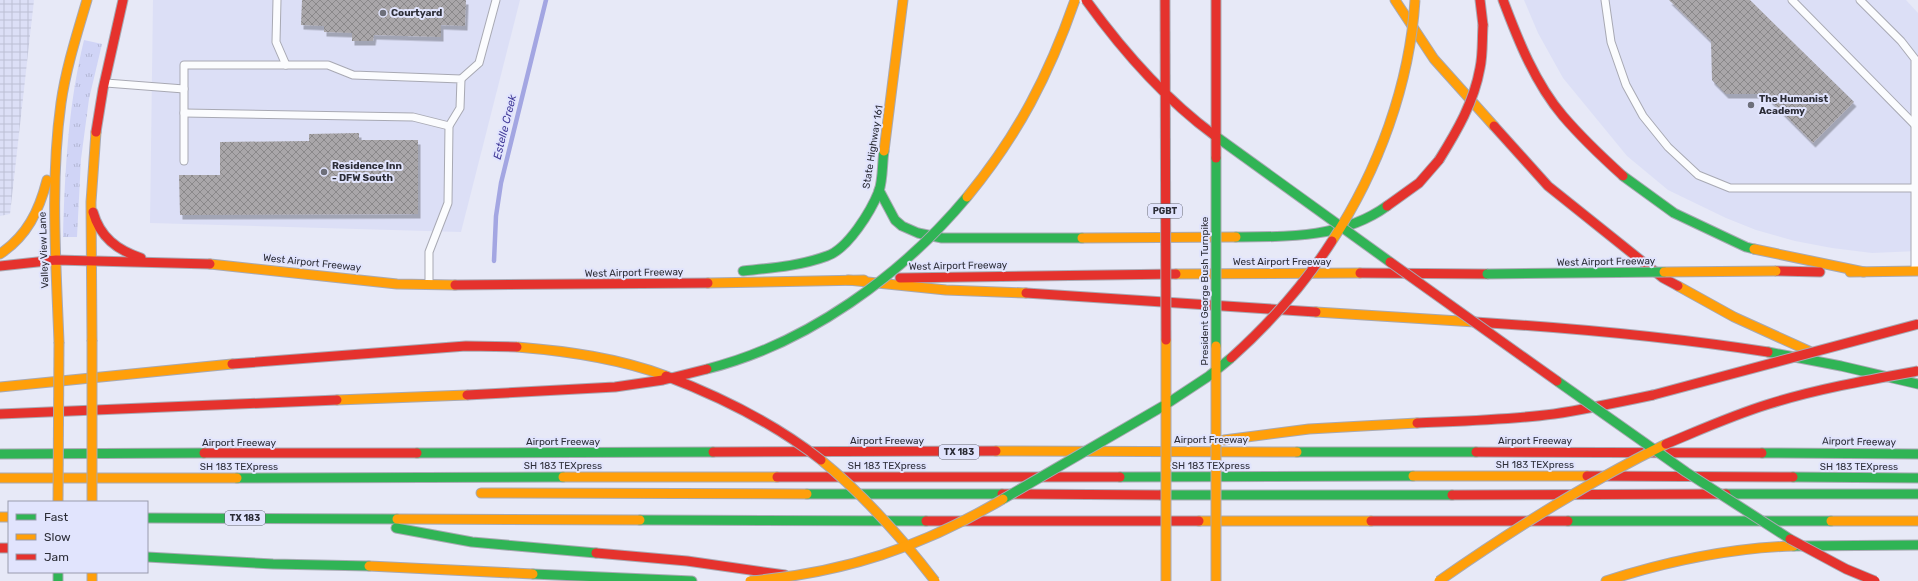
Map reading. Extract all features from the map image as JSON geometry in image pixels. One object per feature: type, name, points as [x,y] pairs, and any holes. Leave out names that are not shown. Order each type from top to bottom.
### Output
[{"type":"main road","name":"Valley View Lane","points":[[58,501],[59,342],[54,198],[55,151],[60,103],[68,64],[87,0]]},
{"type":"main road","points":[[114,0],[114,43]]},
{"type":"main road","points":[[92,501],[91,200],[98,118],[123,0]]},
{"type":"main road","name":"State Highway 161","points":[[638,285],[795,265],[828,256],[842,247],[852,236],[879,190],[904,0]]},
{"type":"main road","points":[[0,414],[467,395],[617,387],[665,380],[694,373],[747,356],[808,329],[856,300],[910,258],[940,228],[976,188],[999,158],[1020,125],[1059,48],[1075,0]]},
{"type":"main road","points":[[1086,0],[1106,28],[1153,82],[1203,127],[1281,185],[1686,472],[1806,549],[1875,581]]},
{"type":"main road","name":"PGBT","points":[[1165,0],[1166,581]]},
{"type":"main road","name":"President George Bush Turnpike","points":[[1216,0],[1216,581]]},
{"type":"main road","points":[[1395,0],[1434,59],[1548,186],[1663,278],[1734,317],[1842,366]]},
{"type":"main road","points":[[750,581],[791,578],[835,570],[877,558],[921,541],[998,502],[1092,448],[1189,390],[1229,360],[1266,326],[1297,292],[1346,220],[1365,183],[1382,143],[1396,102],[1407,57],[1415,0]]},
{"type":"main road","points":[[879,190],[892,217],[902,228],[919,235],[942,238],[1289,237],[1316,234],[1354,224],[1382,210],[1419,184],[1439,160],[1458,129],[1472,99],[1479,74],[1483,25],[1480,0]]},
{"type":"main road","points":[[1503,0],[1519,42],[1541,84],[1562,115],[1598,153],[1626,179],[1674,213],[1746,247],[1864,272]]},
{"type":"main road","points":[[0,254],[21,238],[33,220],[41,203],[55,151]]},
{"type":"main road","points":[[91,200],[97,225],[112,244],[135,256],[165,262]]},
{"type":"main road","name":"West Airport Freeway","points":[[0,266],[56,260],[221,264],[397,284],[429,285],[638,285],[946,276],[1259,273],[1487,274],[1916,271]]},
{"type":"main road","points":[[848,280],[946,290],[1046,294],[1504,324],[1724,345],[1842,366],[1918,384]]},
{"type":"main road","points":[[1138,451],[1309,429],[1500,419],[1553,414],[1604,406],[1653,395],[1918,324]]},
{"type":"main road","points":[[0,388],[232,364],[466,346],[503,345],[593,355],[639,367],[692,385],[739,407],[814,454],[849,483],[887,522],[936,581]]},
{"type":"main road","points":[[1439,581],[1505,534],[1598,478],[1694,432],[1748,411],[1804,394],[1864,380],[1918,370]]},
{"type":"main road","name":"Airport Freeway","points":[[0,454],[1138,451],[1918,454]]},
{"type":"main road","name":"SH 183 TEXpress","points":[[0,478],[1563,476],[1918,478]]},
{"type":"main road","points":[[46,492],[68,492]]},
{"type":"main road","points":[[84,492],[99,492]]},
{"type":"main road","points":[[475,493],[1250,495],[1918,494]]},
{"type":"main road","name":"TX 183","points":[[148,518],[1041,521],[1918,521]]},
{"type":"main road","points":[[342,518],[472,542],[743,568],[819,581]]},
{"type":"main road","points":[[1606,581],[1653,566],[1708,554],[1763,547],[1918,544]]},
{"type":"main road","points":[[148,557],[273,564],[338,565],[692,581]]},
{"type":"main road","points":[[273,564],[326,575]]},
{"type":"lane","points":[[277,0],[276,42],[286,65]]},
{"type":"lane","points":[[184,161],[184,65],[328,65],[354,75],[461,79],[479,63],[496,0]]},
{"type":"lane","points":[[1605,0],[1611,42],[1626,85],[1643,116],[1668,147],[1698,175],[1730,188],[1915,188]]},
{"type":"lane","points":[[1792,0],[1915,125]]},
{"type":"lane","points":[[1860,0],[1902,41],[1915,59],[1917,74],[1915,125],[1917,166],[1915,188],[1916,271]]},
{"type":"lane","points":[[429,285],[429,252],[448,203],[449,126],[460,108],[461,79]]},
{"type":"lane","points":[[106,83],[184,89]]},
{"type":"lane","points":[[184,113],[413,117],[449,126]]},
{"type":"shaded area","points":[[0,0],[34,0],[10,214],[0,216]]},
{"type":"shaded area","points":[[153,0],[520,0],[461,232],[150,223]]},
{"type":"shaded area","name":"The Humanist Academy","points":[[1524,0],[1906,0],[1918,13],[1918,251],[1872,253],[1832,248],[1795,241],[1756,230],[1726,218],[1668,190],[1627,156],[1563,78],[1538,33]]},
{"type":"green space","points":[[84,40],[102,44],[89,99],[81,159],[77,237],[63,237],[68,138],[74,89]]},
{"type":"building","name":"Courtyard","points":[[302,0],[466,0],[465,26],[441,25],[441,37],[374,35],[373,41],[352,41],[352,33],[324,32],[324,26],[301,25]]},
{"type":"building","points":[[1669,0],[1750,0],[1854,102],[1813,143],[1764,94],[1726,94],[1712,80],[1711,41]]},
{"type":"building","name":"Residence Inn - DFW South","points":[[359,133],[359,140],[418,140],[418,214],[180,215],[179,175],[220,175],[220,142],[309,141],[309,134]]},
{"type":"waterway","name":"Estelle Creek","points":[[494,261],[496,216],[501,183],[546,0]]},
{"type":"traffic: fast","points":[[1214,135],[1390,262]]},
{"type":"traffic: fast","points":[[743,271],[806,262],[827,256],[843,246],[865,219],[879,191],[884,151]]},
{"type":"traffic: fast","points":[[1216,158],[1216,346]]},
{"type":"traffic: fast","points":[[1623,176],[1674,213],[1746,247],[1754,249]]},
{"type":"traffic: fast","points":[[879,190],[895,220],[902,226],[918,233],[942,238],[1082,238]]},
{"type":"traffic: fast","points":[[707,369],[744,358],[781,343],[850,303],[883,279],[913,253],[941,226],[967,197]]},
{"type":"traffic: fast","points":[[1236,237],[1275,237],[1314,234],[1352,224],[1370,217],[1387,206]]},
{"type":"traffic: fast","points":[[1487,274],[1664,272]]},
{"type":"traffic: fast","points":[[1768,352],[1841,366],[1918,384]]},
{"type":"traffic: fast","points":[[1003,499],[1165,405],[1209,376],[1231,358]]},
{"type":"traffic: fast","points":[[1557,381],[1686,472],[1790,539]]},
{"type":"traffic: fast","points":[[417,453],[713,452]]},
{"type":"traffic: fast","points":[[1297,452],[1476,452]]},
{"type":"traffic: fast","points":[[0,454],[204,453]]},
{"type":"traffic: fast","points":[[1762,453],[1918,454]]},
{"type":"traffic: fast","points":[[1120,477],[1413,476]]},
{"type":"traffic: fast","points":[[237,478],[563,477]]},
{"type":"traffic: fast","points":[[1793,477],[1918,478]]},
{"type":"traffic: fast","points":[[807,494],[1002,494]]},
{"type":"traffic: fast","points":[[1726,494],[1918,494]]},
{"type":"traffic: fast","points":[[1161,495],[1452,495]]},
{"type":"traffic: fast","points":[[148,518],[397,519]]},
{"type":"traffic: fast","points":[[640,520],[926,521]]},
{"type":"traffic: fast","points":[[1568,521],[1831,521]]},
{"type":"traffic: fast","points":[[396,528],[472,542],[596,553]]},
{"type":"traffic: fast","points":[[1794,546],[1918,545]]},
{"type":"traffic: fast","points":[[148,557],[273,564],[369,566]]},
{"type":"traffic: fast","points":[[58,573],[58,581]]},
{"type":"traffic: fast","points":[[533,574],[692,581]]},
{"type":"traffic: slow","points":[[59,342],[55,252],[55,192],[58,133],[61,103],[66,77],[87,0]]},
{"type":"traffic: slow","points":[[884,151],[903,0]]},
{"type":"traffic: slow","points":[[967,197],[1002,151],[1017,127],[1043,79],[1075,0]]},
{"type":"traffic: slow","points":[[1395,0],[1434,59],[1494,126]]},
{"type":"traffic: slow","points":[[1332,241],[1364,186],[1389,126],[1399,95],[1406,63],[1412,32],[1415,0]]},
{"type":"traffic: slow","points":[[92,340],[91,202],[96,132]]},
{"type":"traffic: slow","points":[[0,254],[18,239],[31,222],[40,202],[47,180]]},
{"type":"traffic: slow","points":[[1082,238],[1236,237]]},
{"type":"traffic: slow","points":[[1754,249],[1864,272]]},
{"type":"traffic: slow","points":[[210,264],[397,284],[455,285]]},
{"type":"traffic: slow","points":[[1664,272],[1776,271]]},
{"type":"traffic: slow","points":[[1850,272],[1918,271]]},
{"type":"traffic: slow","points":[[1176,274],[1360,273]]},
{"type":"traffic: slow","points":[[848,280],[946,290],[1026,293]]},
{"type":"traffic: slow","points":[[708,283],[864,280]]},
{"type":"traffic: slow","points":[[1678,286],[1734,317],[1809,351]]},
{"type":"traffic: slow","points":[[1316,312],[1475,322]]},
{"type":"traffic: slow","points":[[92,340],[92,501]]},
{"type":"traffic: slow","points":[[1166,340],[1166,581]]},
{"type":"traffic: slow","points":[[58,501],[59,342]]},
{"type":"traffic: slow","points":[[1216,346],[1216,581]]},
{"type":"traffic: slow","points":[[517,347],[592,356],[630,364],[666,376]]},
{"type":"traffic: slow","points":[[0,387],[232,364]]},
{"type":"traffic: slow","points":[[337,400],[467,395]]},
{"type":"traffic: slow","points":[[1224,440],[1309,429],[1417,423]]},
{"type":"traffic: slow","points":[[1439,581],[1578,491],[1666,444]]},
{"type":"traffic: slow","points":[[996,451],[1297,452]]},
{"type":"traffic: slow","points":[[821,460],[867,502],[909,548],[935,581]]},
{"type":"traffic: slow","points":[[1413,476],[1587,476]]},
{"type":"traffic: slow","points":[[563,477],[777,477]]},
{"type":"traffic: slow","points":[[0,478],[237,478]]},
{"type":"traffic: slow","points":[[481,493],[807,494]]},
{"type":"traffic: slow","points":[[750,581],[818,572],[881,555],[943,531],[1003,499]]},
{"type":"traffic: slow","points":[[0,517],[8,517]]},
{"type":"traffic: slow","points":[[397,519],[640,520]]},
{"type":"traffic: slow","points":[[1199,521],[1371,521]]},
{"type":"traffic: slow","points":[[1831,521],[1918,521]]},
{"type":"traffic: slow","points":[[1606,581],[1652,567],[1699,557],[1770,547],[1794,546]]},
{"type":"traffic: slow","points":[[369,566],[533,574]]},
{"type":"traffic: slow","points":[[92,573],[92,581]]},
{"type":"traffic: jam","points":[[96,132],[103,89],[123,0]]},
{"type":"traffic: jam","points":[[1086,0],[1129,55],[1161,89],[1196,121],[1214,135]]},
{"type":"traffic: jam","points":[[1165,0],[1166,340]]},
{"type":"traffic: jam","points":[[1216,0],[1216,158]]},
{"type":"traffic: jam","points":[[1480,0],[1483,25]]},
{"type":"traffic: jam","points":[[1503,0],[1528,61],[1544,90],[1563,116],[1584,139],[1623,176]]},
{"type":"traffic: jam","points":[[1439,160],[1464,116],[1474,93],[1481,63],[1483,25]]},
{"type":"traffic: jam","points":[[1494,126],[1548,186],[1663,278],[1678,286]]},
{"type":"traffic: jam","points":[[1387,206],[1419,183],[1439,160]]},
{"type":"traffic: jam","points":[[93,212],[100,229],[117,247],[141,258]]},
{"type":"traffic: jam","points":[[1231,358],[1286,303],[1310,273],[1332,241]]},
{"type":"traffic: jam","points":[[0,266],[56,260],[210,264]]},
{"type":"traffic: jam","points":[[1390,262],[1557,381]]},
{"type":"traffic: jam","points":[[1776,271],[1820,272]]},
{"type":"traffic: jam","points":[[1360,273],[1487,274]]},
{"type":"traffic: jam","points":[[900,278],[1176,274]]},
{"type":"traffic: jam","points":[[455,285],[708,283]]},
{"type":"traffic: jam","points":[[1026,293],[1316,312]]},
{"type":"traffic: jam","points":[[1475,322],[1622,334],[1768,352]]},
{"type":"traffic: jam","points":[[1653,395],[1918,324]]},
{"type":"traffic: jam","points":[[232,364],[466,346],[517,347]]},
{"type":"traffic: jam","points":[[467,395],[615,387],[663,380],[707,369]]},
{"type":"traffic: jam","points":[[1666,444],[1742,413],[1769,404],[1843,385],[1918,371]]},
{"type":"traffic: jam","points":[[666,376],[707,393],[746,412],[785,434],[821,460]]},
{"type":"traffic: jam","points":[[1417,423],[1502,419],[1554,414],[1653,395]]},
{"type":"traffic: jam","points":[[0,414],[337,400]]},
{"type":"traffic: jam","points":[[713,452],[996,451]]},
{"type":"traffic: jam","points":[[1476,452],[1762,453]]},
{"type":"traffic: jam","points":[[204,453],[417,453]]},
{"type":"traffic: jam","points":[[1587,476],[1793,477]]},
{"type":"traffic: jam","points":[[777,477],[1120,477]]},
{"type":"traffic: jam","points":[[1002,494],[1161,495]]},
{"type":"traffic: jam","points":[[1452,495],[1726,494]]},
{"type":"traffic: jam","points":[[926,521],[1199,521]]},
{"type":"traffic: jam","points":[[1371,521],[1568,521]]},
{"type":"traffic: jam","points":[[1790,539],[1846,569],[1875,581]]},
{"type":"traffic: jam","points":[[0,548],[8,548]]},
{"type":"traffic: jam","points":[[596,553],[687,561],[785,575]]},
{"type":"place","name":"Courtyard","points":[[383,13]]},
{"type":"place","name":"The Humanist Academy","points":[[1751,105]]},
{"type":"place","name":"Residence Inn - DFW South","points":[[324,172]]}]
